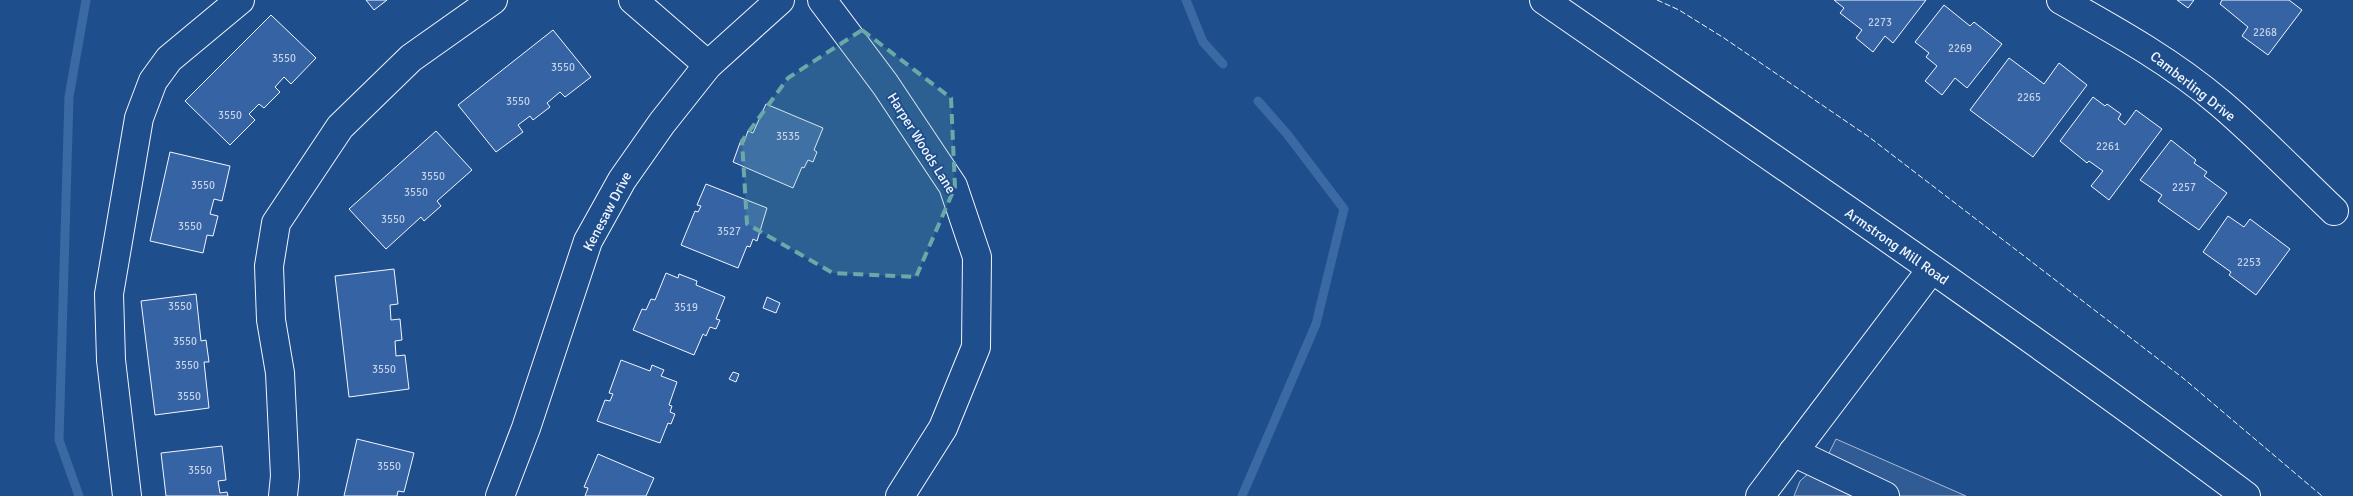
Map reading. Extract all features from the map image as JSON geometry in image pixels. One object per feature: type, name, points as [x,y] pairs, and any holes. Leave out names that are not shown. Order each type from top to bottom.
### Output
[{"type":"street","points":[[127,496],[111,360],[109,294],[139,118],[153,81],[169,59],[240,0]]},
{"type":"street","points":[[283,496],[285,476],[280,373],[271,320],[269,266],[276,223],[340,127],[411,58],[493,0]]},
{"type":"street","points":[[633,0],[708,65]]},
{"type":"street","name":"Kenesaw Drive","points":[[500,496],[526,428],[588,241],[622,180],[662,123],[708,65],[780,0]]},
{"type":"street","name":"Harper Woods Lane","points":[[822,0],[885,84],[953,186],[977,257],[976,348],[943,428],[900,496]]},
{"type":"street","name":"Armstrong Mill Road","points":[[1544,0],[1931,270],[2246,496]]},
{"type":"street","name":"Camberling Drive","points":[[2061,0],[2127,37],[2174,68],[2220,104],[2334,211]]},
{"type":"street","points":[[1760,496],[1931,270]]},
{"type":"street","points":[[1793,452],[1885,496]]},
{"type":"highlighted area","points":[[862,30],[951,98],[955,187],[916,277],[833,273],[747,224],[742,141],[788,78]]},
{"type":"shaded area","points":[[1836,439],[1966,496],[1794,496],[1800,481],[1827,457]]},
{"type":"building","points":[[366,0],[387,0],[374,10]]},
{"type":"building","points":[[1834,0],[1926,0],[1893,43],[1885,36],[1873,52],[1856,38],[1862,30],[1840,13],[1844,8]]},
{"type":"building","points":[[2177,0],[2194,0],[2188,8]]},
{"type":"building","points":[[2222,0],[2289,0],[2302,10],[2268,55],[2242,36],[2248,27],[2220,4]]},
{"type":"building","points":[[1944,5],[1970,26],[1974,22],[2002,44],[1967,88],[1955,78],[1942,95],[1925,81],[1937,66],[1926,57],[1929,53],[1915,42]]},
{"type":"building","points":[[271,15],[316,58],[291,84],[284,77],[275,87],[280,92],[264,108],[259,104],[249,114],[255,120],[230,145],[185,101]]},
{"type":"building","points":[[553,30],[591,77],[565,97],[560,92],[547,103],[550,107],[533,120],[530,116],[518,125],[523,132],[496,152],[458,105]]},
{"type":"building","points":[[2009,58],[2044,84],[2059,63],[2087,85],[2033,157],[1970,110]]},
{"type":"building","points":[[2093,97],[2121,114],[2118,119],[2125,125],[2136,110],[2162,129],[2109,200],[2091,186],[2103,171],[2089,161],[2087,163],[2060,141]]},
{"type":"building","points":[[766,104],[823,128],[814,150],[817,152],[813,162],[808,160],[804,168],[802,167],[793,188],[733,162],[741,140],[744,142],[748,131],[753,133]]},
{"type":"building","points":[[436,131],[472,170],[437,201],[441,206],[424,221],[421,217],[386,249],[349,209]]},
{"type":"building","points":[[2171,140],[2196,160],[2194,163],[2207,172],[2204,176],[2227,193],[2199,230],[2158,201],[2162,195],[2140,180]]},
{"type":"building","points":[[170,152],[230,166],[222,201],[214,199],[210,214],[218,216],[213,236],[207,235],[203,253],[150,241]]},
{"type":"building","points":[[706,184],[767,208],[757,241],[753,239],[750,247],[747,246],[738,268],[681,245],[695,211],[698,212],[701,206],[697,205]]},
{"type":"building","points":[[2228,216],[2244,227],[2250,219],[2290,249],[2256,295],[2229,275],[2231,272],[2203,252]]},
{"type":"building","points":[[394,269],[398,304],[390,305],[391,320],[400,319],[402,340],[395,341],[396,356],[405,355],[409,389],[349,397],[335,276]]},
{"type":"building","points":[[666,273],[678,278],[679,274],[697,281],[696,285],[725,297],[716,319],[720,320],[716,329],[710,327],[706,336],[703,334],[694,355],[633,330],[642,309],[646,310],[651,299],[655,300]]},
{"type":"building","points":[[196,294],[201,341],[206,340],[209,362],[204,362],[209,408],[155,415],[141,301]]},
{"type":"building","points":[[767,297],[780,303],[776,313],[763,308]]},
{"type":"building","points":[[621,360],[650,371],[652,365],[664,370],[661,376],[677,382],[669,405],[672,406],[670,412],[675,414],[671,424],[668,423],[660,443],[597,421],[605,400],[610,401],[613,394],[609,393]]},
{"type":"building","points":[[733,372],[739,374],[736,382],[729,379]]},
{"type":"building","points":[[357,439],[414,453],[404,492],[398,491],[397,496],[344,496]]},
{"type":"building","points":[[222,446],[226,480],[218,481],[220,493],[227,492],[228,496],[166,496],[161,453]]},
{"type":"building","points":[[598,454],[654,478],[646,496],[585,496],[588,488],[584,487]]},
{"type":"waterway","points":[[79,496],[59,440],[69,97],[86,0]]},
{"type":"waterway","points":[[1186,0],[1203,42],[1223,64]]},
{"type":"waterway","points":[[1242,496],[1316,324],[1344,209],[1287,134],[1258,101]]},
{"type":"fence","points":[[1657,0],[1679,10],[1724,38],[1869,137],[2183,378],[2322,496]]}]
